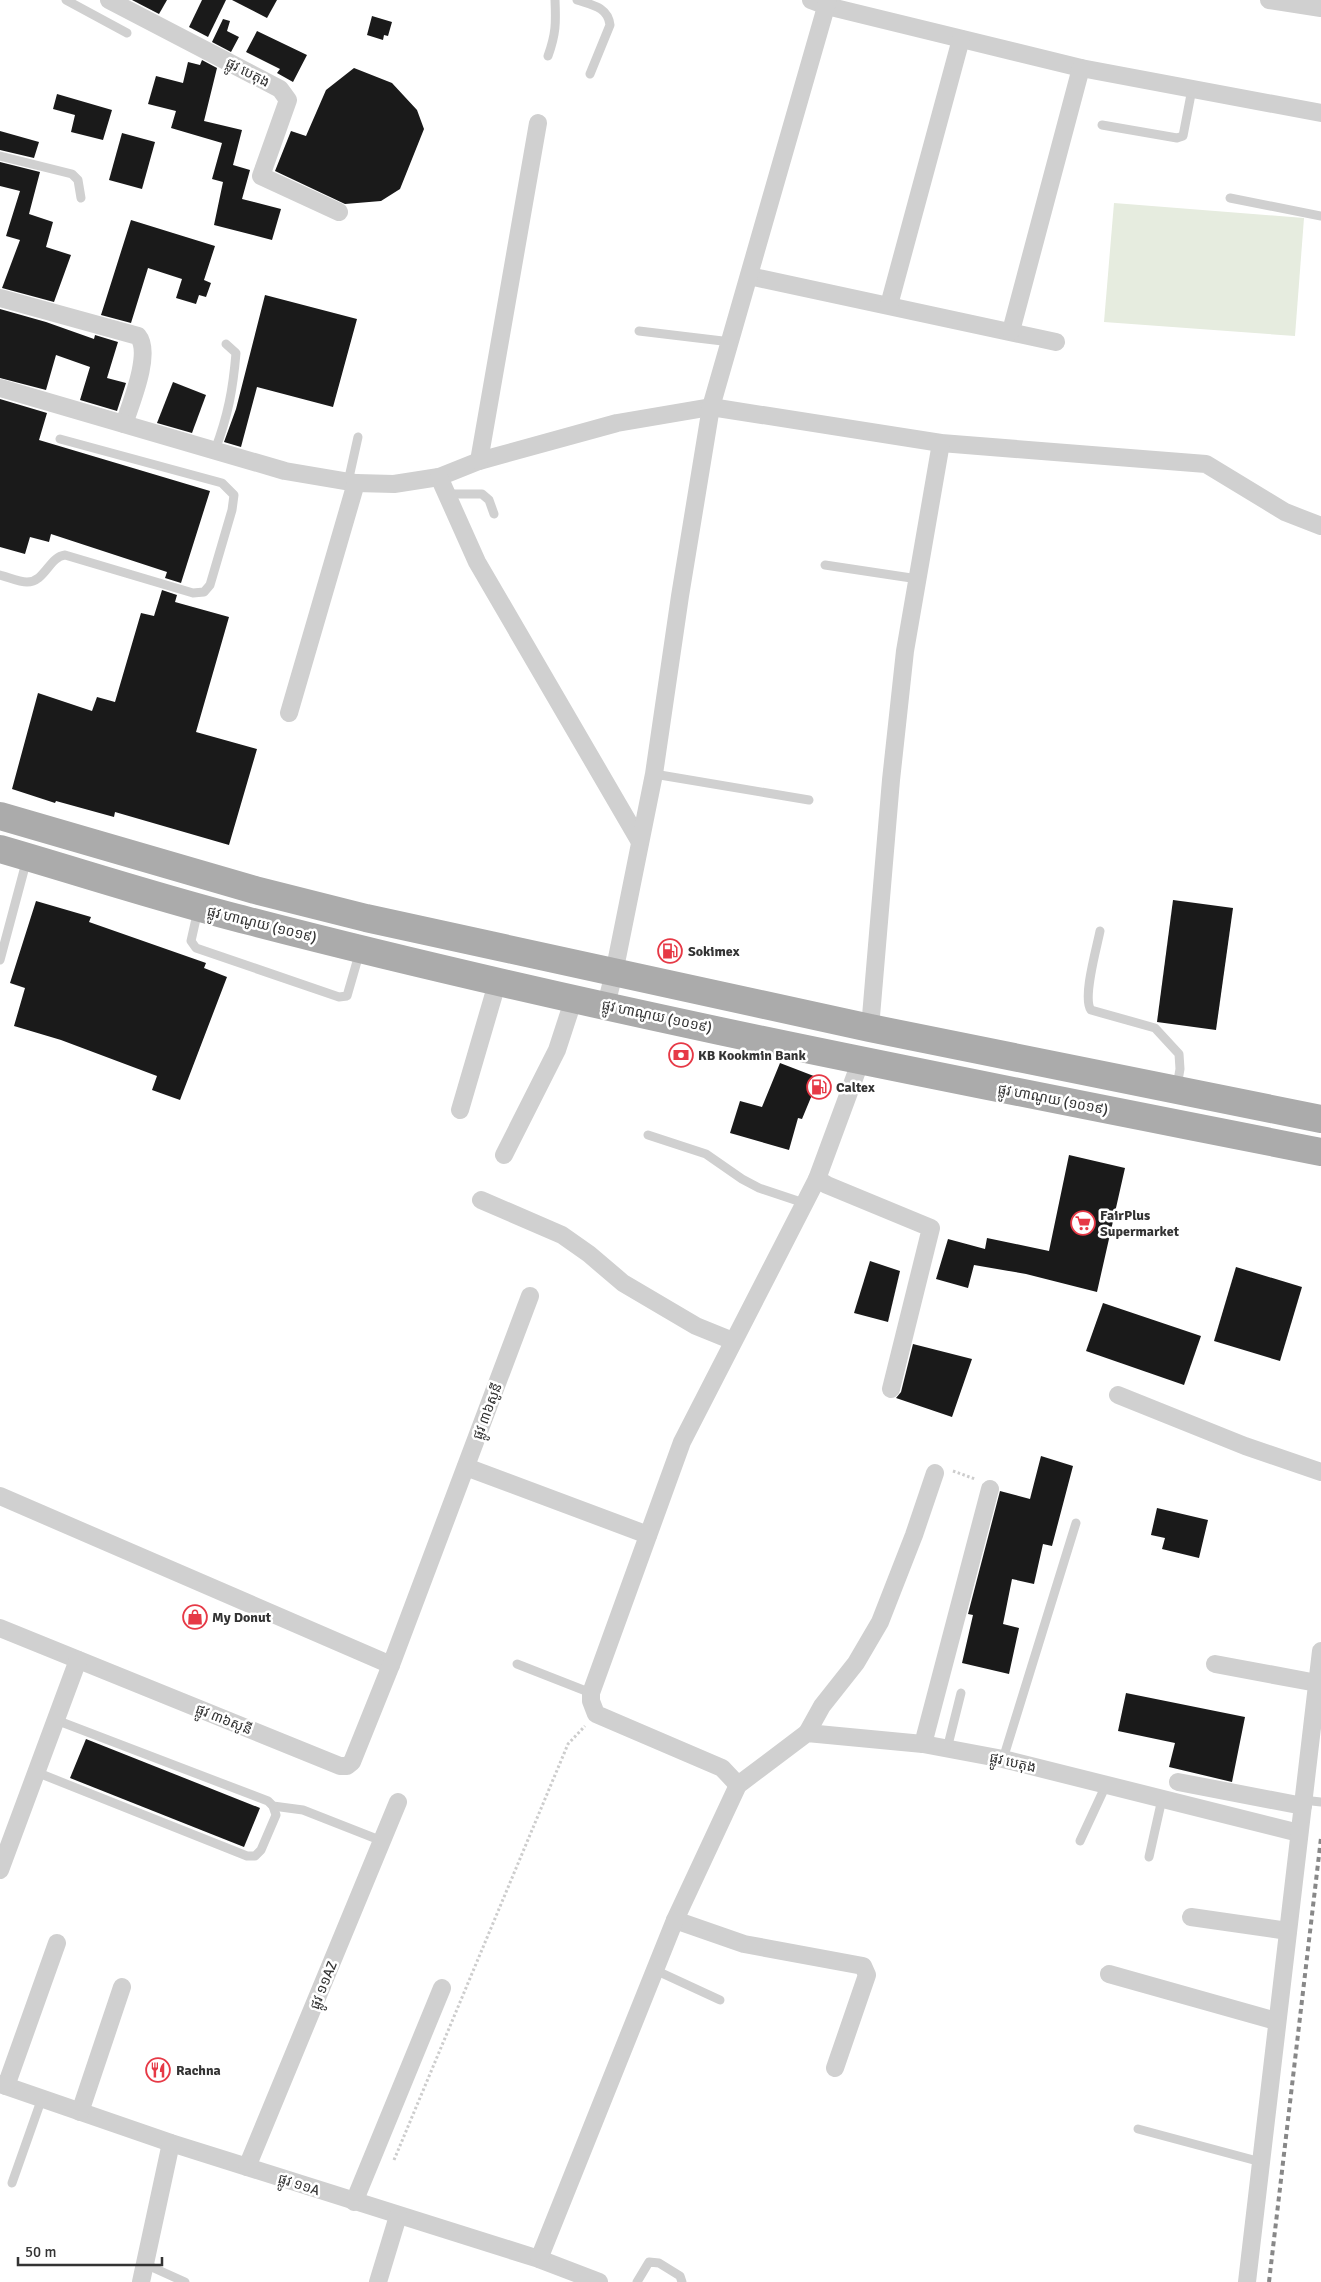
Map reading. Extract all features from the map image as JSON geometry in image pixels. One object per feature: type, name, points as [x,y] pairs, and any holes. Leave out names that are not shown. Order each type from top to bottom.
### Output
[{"type":"main road","points":[[0,816],[264,892],[375,920],[870,1028],[1321,1119]]},
{"type":"main road","name":"ផ្លូវ ហាណូយ (១០១៩)","points":[[0,849],[198,908],[361,949],[574,998],[861,1060],[1321,1152]]},
{"type":"street","name":"ផ្លូវ បេតុង","points":[[109,0],[280,89],[288,100],[261,176],[339,212]]},
{"type":"street","points":[[1269,0],[1321,8]]},
{"type":"street","points":[[606,1005],[654,774],[680,596],[711,407],[731,342],[822,2],[961,39],[1081,68],[1321,113]]},
{"type":"street","points":[[889,305],[961,39]]},
{"type":"street","points":[[1011,331],[1081,68]]},
{"type":"street","points":[[479,461],[538,123]]},
{"type":"street","points":[[749,276],[1056,342]]},
{"type":"street","points":[[0,298],[138,336],[144,348],[142,365],[124,424]]},
{"type":"street","points":[[0,388],[285,471],[352,483],[394,484],[439,477],[479,461],[617,423],[711,407],[941,443],[1206,464],[1285,512],[1321,526]]},
{"type":"street","points":[[870,1028],[890,780],[905,651],[941,443]]},
{"type":"street","points":[[439,477],[477,562],[640,842]]},
{"type":"street","points":[[289,713],[352,483]]},
{"type":"street","points":[[460,1110],[498,980]]},
{"type":"street","points":[[504,1155],[557,1050],[574,998]]},
{"type":"street","points":[[738,1785],[722,1768],[596,1714],[591,1701],[591,1693],[682,1442],[817,1179],[861,1060]]},
{"type":"street","points":[[817,1179],[931,1228],[891,1389]]},
{"type":"street","points":[[481,1200],[562,1235],[589,1254],[623,1283],[696,1326],[733,1341]]},
{"type":"street","name":"ផ្លូវ ៣៦សូនី","points":[[0,1628],[340,1766],[347,1766],[352,1762],[391,1665],[530,1296]]},
{"type":"street","points":[[1118,1395],[1245,1446],[1321,1472]]},
{"type":"street","points":[[466,1467],[648,1535]]},
{"type":"street","points":[[539,2259],[675,1920],[738,1785],[807,1732],[822,1706],[856,1663],[880,1622],[914,1535],[935,1473]]},
{"type":"street","points":[[923,1744],[990,1488]]},
{"type":"street","points":[[0,1496],[391,1665]]},
{"type":"street","points":[[1247,2282],[1276,2022],[1321,1652]]},
{"type":"street","points":[[0,1870],[78,1660]]},
{"type":"street","points":[[1215,1664],[1317,1683]]},
{"type":"street","name":"ផ្លូវ បេតុង","points":[[807,1732],[923,1744],[1003,1759],[1299,1833]]},
{"type":"street","points":[[1178,1782],[1303,1803]]},
{"type":"street","name":"ផ្លូវ ១១AZ","points":[[247,2167],[398,1802]]},
{"type":"street","points":[[1191,1917],[1288,1931]]},
{"type":"street","points":[[675,1920],[744,1944],[863,1966],[867,1975],[834,2068]]},
{"type":"street","points":[[3,2085],[57,1943]]},
{"type":"street","points":[[1110,1974],[1276,2022]]},
{"type":"street","points":[[80,2112],[122,1987]]},
{"type":"street","points":[[354,2202],[442,1988]]},
{"type":"street","name":"ផ្លូវ ១១A","points":[[3,2085],[171,2143],[539,2259],[599,2282]]},
{"type":"street","points":[[141,2282],[171,2143]]},
{"type":"street","points":[[378,2282],[398,2216]]},
{"type":"lane","points":[[66,0],[127,33]]},
{"type":"lane","points":[[548,56],[555,36],[557,21],[555,0]]},
{"type":"lane","points":[[577,0],[602,9],[609,17],[610,25],[590,74]]},
{"type":"lane","points":[[1102,124],[1177,138],[1183,136],[1192,89]]},
{"type":"lane","points":[[0,156],[72,174],[78,180],[81,198]]},
{"type":"lane","points":[[1230,198],[1321,216]]},
{"type":"lane","points":[[639,331],[731,342]]},
{"type":"lane","points":[[215,450],[227,418],[234,386],[236,353],[226,344]]},
{"type":"lane","points":[[352,483],[358,437]]},
{"type":"lane","points":[[0,575],[26,582],[34,581],[59,556],[65,555],[193,593],[204,592],[210,585],[232,510],[234,494],[222,483],[60,438]]},
{"type":"lane","points":[[447,494],[482,494],[489,500],[494,514]]},
{"type":"lane","points":[[825,565],[918,579]]},
{"type":"lane","points":[[654,774],[810,800]]},
{"type":"lane","points":[[0,960],[27,857]]},
{"type":"lane","points":[[198,908],[191,941],[196,948],[339,997],[347,996],[361,949]]},
{"type":"lane","points":[[1100,932],[1089,990],[1089,1007],[1091,1010],[1155,1028],[1179,1054],[1180,1068],[1176,1090]]},
{"type":"lane","points":[[648,1135],[706,1154],[742,1179],[759,1188],[804,1204]]},
{"type":"lane","points":[[1003,1759],[1076,1523]]},
{"type":"lane","points":[[517,1664],[591,1693]]},
{"type":"lane","points":[[946,1749],[961,1693]]},
{"type":"lane","points":[[36,1772],[247,1856],[255,1856],[261,1850],[276,1815],[273,1806],[268,1801],[56,1720]]},
{"type":"lane","points":[[1080,1842],[1106,1785]]},
{"type":"lane","points":[[1149,1857],[1162,1799]]},
{"type":"lane","points":[[1303,1803],[1321,1802]]},
{"type":"lane","points":[[273,1806],[303,1810],[382,1841]]},
{"type":"lane","points":[[655,1970],[720,2000]]},
{"type":"lane","points":[[12,2183],[42,2098]]},
{"type":"lane","points":[[1138,2129],[1261,2162]]},
{"type":"lane","points":[[637,2282],[649,2262],[659,2263],[680,2276],[682,2282]]},
{"type":"lane","points":[[145,2264],[185,2282]]},
{"type":"path","points":[[935,1473],[944,1470],[955,1472],[985,1483],[990,1488]]},
{"type":"path","points":[[394,2160],[568,1744],[596,1714]]},
{"type":"shaded area","points":[[1114,203],[1304,218],[1295,336],[1104,322]]},
{"type":"building","points":[[132,0],[167,0],[159,14]]},
{"type":"building","points":[[202,0],[226,0],[208,37],[189,27]]},
{"type":"building","points":[[232,0],[277,0],[267,18]]},
{"type":"building","points":[[372,16],[392,22],[388,36],[384,35],[383,40],[367,35]]},
{"type":"building","points":[[223,19],[230,21],[227,31],[239,37],[231,52],[212,42]]},
{"type":"building","points":[[257,31],[307,55],[293,82],[277,73],[280,69],[246,52]]},
{"type":"building","points":[[202,60],[217,68],[204,121],[242,130],[233,165],[250,170],[242,199],[281,209],[272,240],[214,225],[223,182],[212,179],[222,143],[171,128],[176,111],[148,104],[156,76],[183,83],[188,62],[200,65]]},
{"type":"building","points":[[354,68],[392,83],[417,110],[424,129],[400,189],[381,201],[345,204],[275,171],[291,131],[306,136],[326,90]]},
{"type":"building","points":[[57,94],[112,110],[103,140],[71,132],[75,115],[53,109]]},
{"type":"building","points":[[0,131],[39,142],[34,158],[0,150]]},
{"type":"building","points":[[122,133],[155,142],[142,189],[109,180]]},
{"type":"building","points":[[0,162],[40,172],[29,214],[53,222],[46,247],[71,255],[54,302],[2,288],[20,240],[6,236],[20,191],[0,186]]},
{"type":"building","points":[[131,220],[215,246],[204,280],[211,283],[206,297],[199,295],[196,304],[176,298],[182,279],[148,268],[131,323],[101,315]]},
{"type":"building","points":[[265,295],[357,319],[333,407],[257,387],[241,447],[224,442],[236,409]]},
{"type":"building","points":[[0,309],[46,322],[94,339],[95,335],[118,342],[107,378],[126,383],[117,411],[80,400],[90,367],[56,355],[46,390],[0,378]]},
{"type":"building","points":[[173,382],[206,395],[192,433],[157,423]]},
{"type":"building","points":[[0,399],[47,413],[39,440],[210,491],[181,583],[165,578],[167,572],[51,534],[49,542],[30,537],[25,554],[0,547]]},
{"type":"building","points":[[162,590],[177,595],[175,602],[229,617],[196,732],[257,749],[229,845],[115,812],[114,817],[56,801],[55,803],[12,789],[38,693],[92,711],[97,697],[115,702],[141,613],[154,616]]},
{"type":"building","points":[[1173,900],[1233,908],[1216,1030],[1157,1022]]},
{"type":"building","points":[[36,901],[91,917],[89,922],[206,963],[204,968],[227,977],[180,1100],[152,1090],[157,1076],[61,1040],[14,1026],[25,988],[10,983]]},
{"type":"building","points":[[780,1063],[819,1078],[802,1119],[798,1118],[789,1150],[730,1133],[740,1101],[762,1107]]},
{"type":"building","name":"FairPlus Supermarket","points":[[1069,1155],[1125,1168],[1097,1292],[1026,1274],[974,1265],[968,1288],[936,1279],[948,1239],[985,1249],[987,1238],[1049,1251]]},
{"type":"building","points":[[870,1261],[900,1271],[888,1322],[854,1313]]},
{"type":"building","points":[[1236,1267],[1302,1287],[1280,1361],[1214,1341]]},
{"type":"building","points":[[1103,1303],[1201,1336],[1184,1385],[1086,1351]]},
{"type":"building","points":[[913,1344],[972,1359],[952,1417],[896,1398],[901,1392]]},
{"type":"building","points":[[1041,1456],[1073,1466],[1052,1546],[1043,1544],[1034,1584],[1012,1579],[1003,1624],[1019,1628],[1009,1674],[962,1663],[973,1615],[968,1614],[1000,1491],[1030,1499]]},
{"type":"building","points":[[1157,1508],[1208,1520],[1199,1558],[1162,1549],[1165,1538],[1151,1535]]},
{"type":"building","points":[[1126,1693],[1245,1717],[1232,1782],[1169,1767],[1175,1743],[1118,1731]]},
{"type":"building","points":[[86,1739],[260,1808],[244,1847],[70,1778]]},
{"type":"railway","points":[[1269,2282],[1321,1838]]},
{"type":"place","name":"Sokimex","points":[[670,951]]},
{"type":"place","name":"KB Kookmin Bank","points":[[681,1055]]},
{"type":"place","name":"Caltex","points":[[819,1087]]},
{"type":"place","name":"FairPlus Supermarket","points":[[1083,1223]]},
{"type":"place","name":"My Donut","points":[[195,1617]]},
{"type":"place","name":"Rachna","points":[[158,2070]]}]
